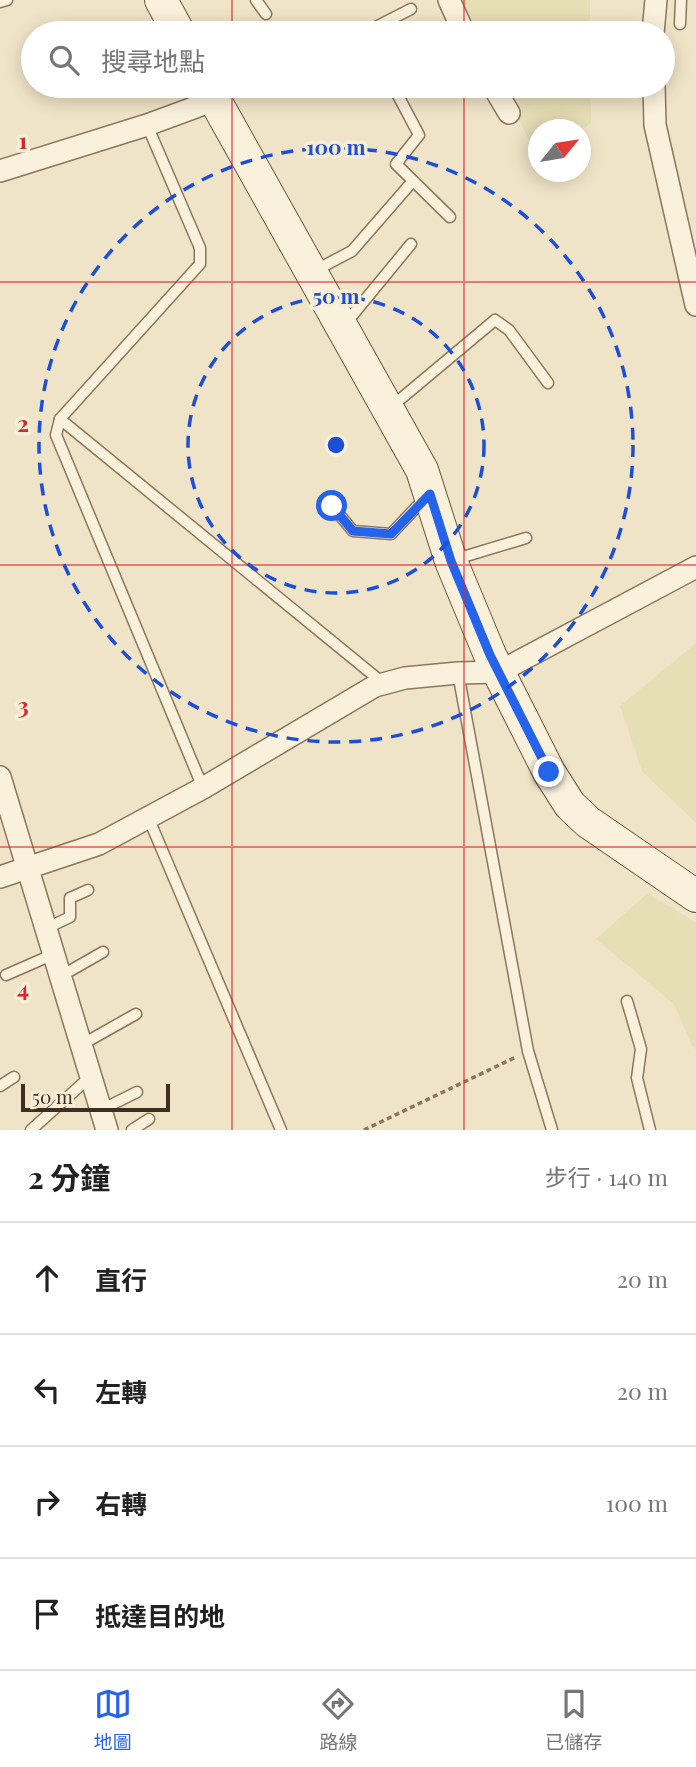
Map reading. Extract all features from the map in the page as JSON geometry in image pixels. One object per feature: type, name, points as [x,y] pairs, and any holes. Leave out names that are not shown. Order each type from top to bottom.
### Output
[{"type":"street","points":[[449,0],[459,21]]},
{"type":"street","points":[[654,21],[656,0]]},
{"type":"street","points":[[167,2],[174,21]]},
{"type":"street","points":[[0,171],[147,125],[201,98]]},
{"type":"street","points":[[214,98],[422,470],[451,561],[499,672],[549,772],[570,805],[588,822],[696,896]]},
{"type":"street","points":[[500,98],[509,113]]},
{"type":"street","points":[[654,98],[655,125],[696,305]]},
{"type":"street","points":[[0,877],[99,844],[203,788],[374,686],[405,678],[499,672],[696,567]]},
{"type":"street","points":[[0,777],[104,1120]]},
{"type":"lane","points":[[0,2],[7,0]]},
{"type":"lane","points":[[256,0],[266,14]]},
{"type":"lane","points":[[680,24],[681,0]]},
{"type":"lane","points":[[388,21],[411,9]]},
{"type":"lane","points":[[399,98],[419,135],[396,164],[450,217]]},
{"type":"lane","points":[[147,125],[200,248],[200,264],[60,419],[56,435],[203,788]]},
{"type":"lane","points":[[311,272],[352,251],[412,182]]},
{"type":"lane","points":[[342,327],[411,244]]},
{"type":"lane","points":[[388,409],[495,320],[509,330],[548,383]]},
{"type":"lane","points":[[60,419],[384,684]]},
{"type":"lane","points":[[332,506],[353,531],[391,534],[430,494]]},
{"type":"lane","points":[[451,561],[526,538]]},
{"type":"lane","points":[[458,673],[528,1051],[552,1130]]},
{"type":"lane","points":[[148,817],[281,1130]]},
{"type":"lane","points":[[47,928],[70,917],[70,898],[88,890]]},
{"type":"lane","points":[[61,976],[103,952]]},
{"type":"lane","points":[[6,975],[54,954]]},
{"type":"lane","points":[[627,1001],[641,1049],[637,1078],[650,1130]]},
{"type":"lane","points":[[82,1045],[136,1013]]},
{"type":"lane","points":[[31,1130],[91,1076]]},
{"type":"lane","points":[[0,1086],[14,1077]]},
{"type":"lane","points":[[104,1120],[137,1092]]},
{"type":"lane","points":[[132,1130],[149,1119]]},
{"type":"path","points":[[364,1130],[528,1051]]},
{"type":"shaded area","points":[[462,0],[590,0],[590,21],[472,21]]},
{"type":"shaded area","points":[[509,98],[591,98],[591,119],[528,119],[528,138]]},
{"type":"shaded area","points":[[696,643],[696,823],[642,771],[620,706]]},
{"type":"shaded area","points":[[648,893],[696,923],[696,1049],[692,1046],[674,1004],[596,939]]},
{"type":"route","points":[[332,506],[353,531],[391,534],[430,494],[451,561],[490,655],[549,772]]}]
